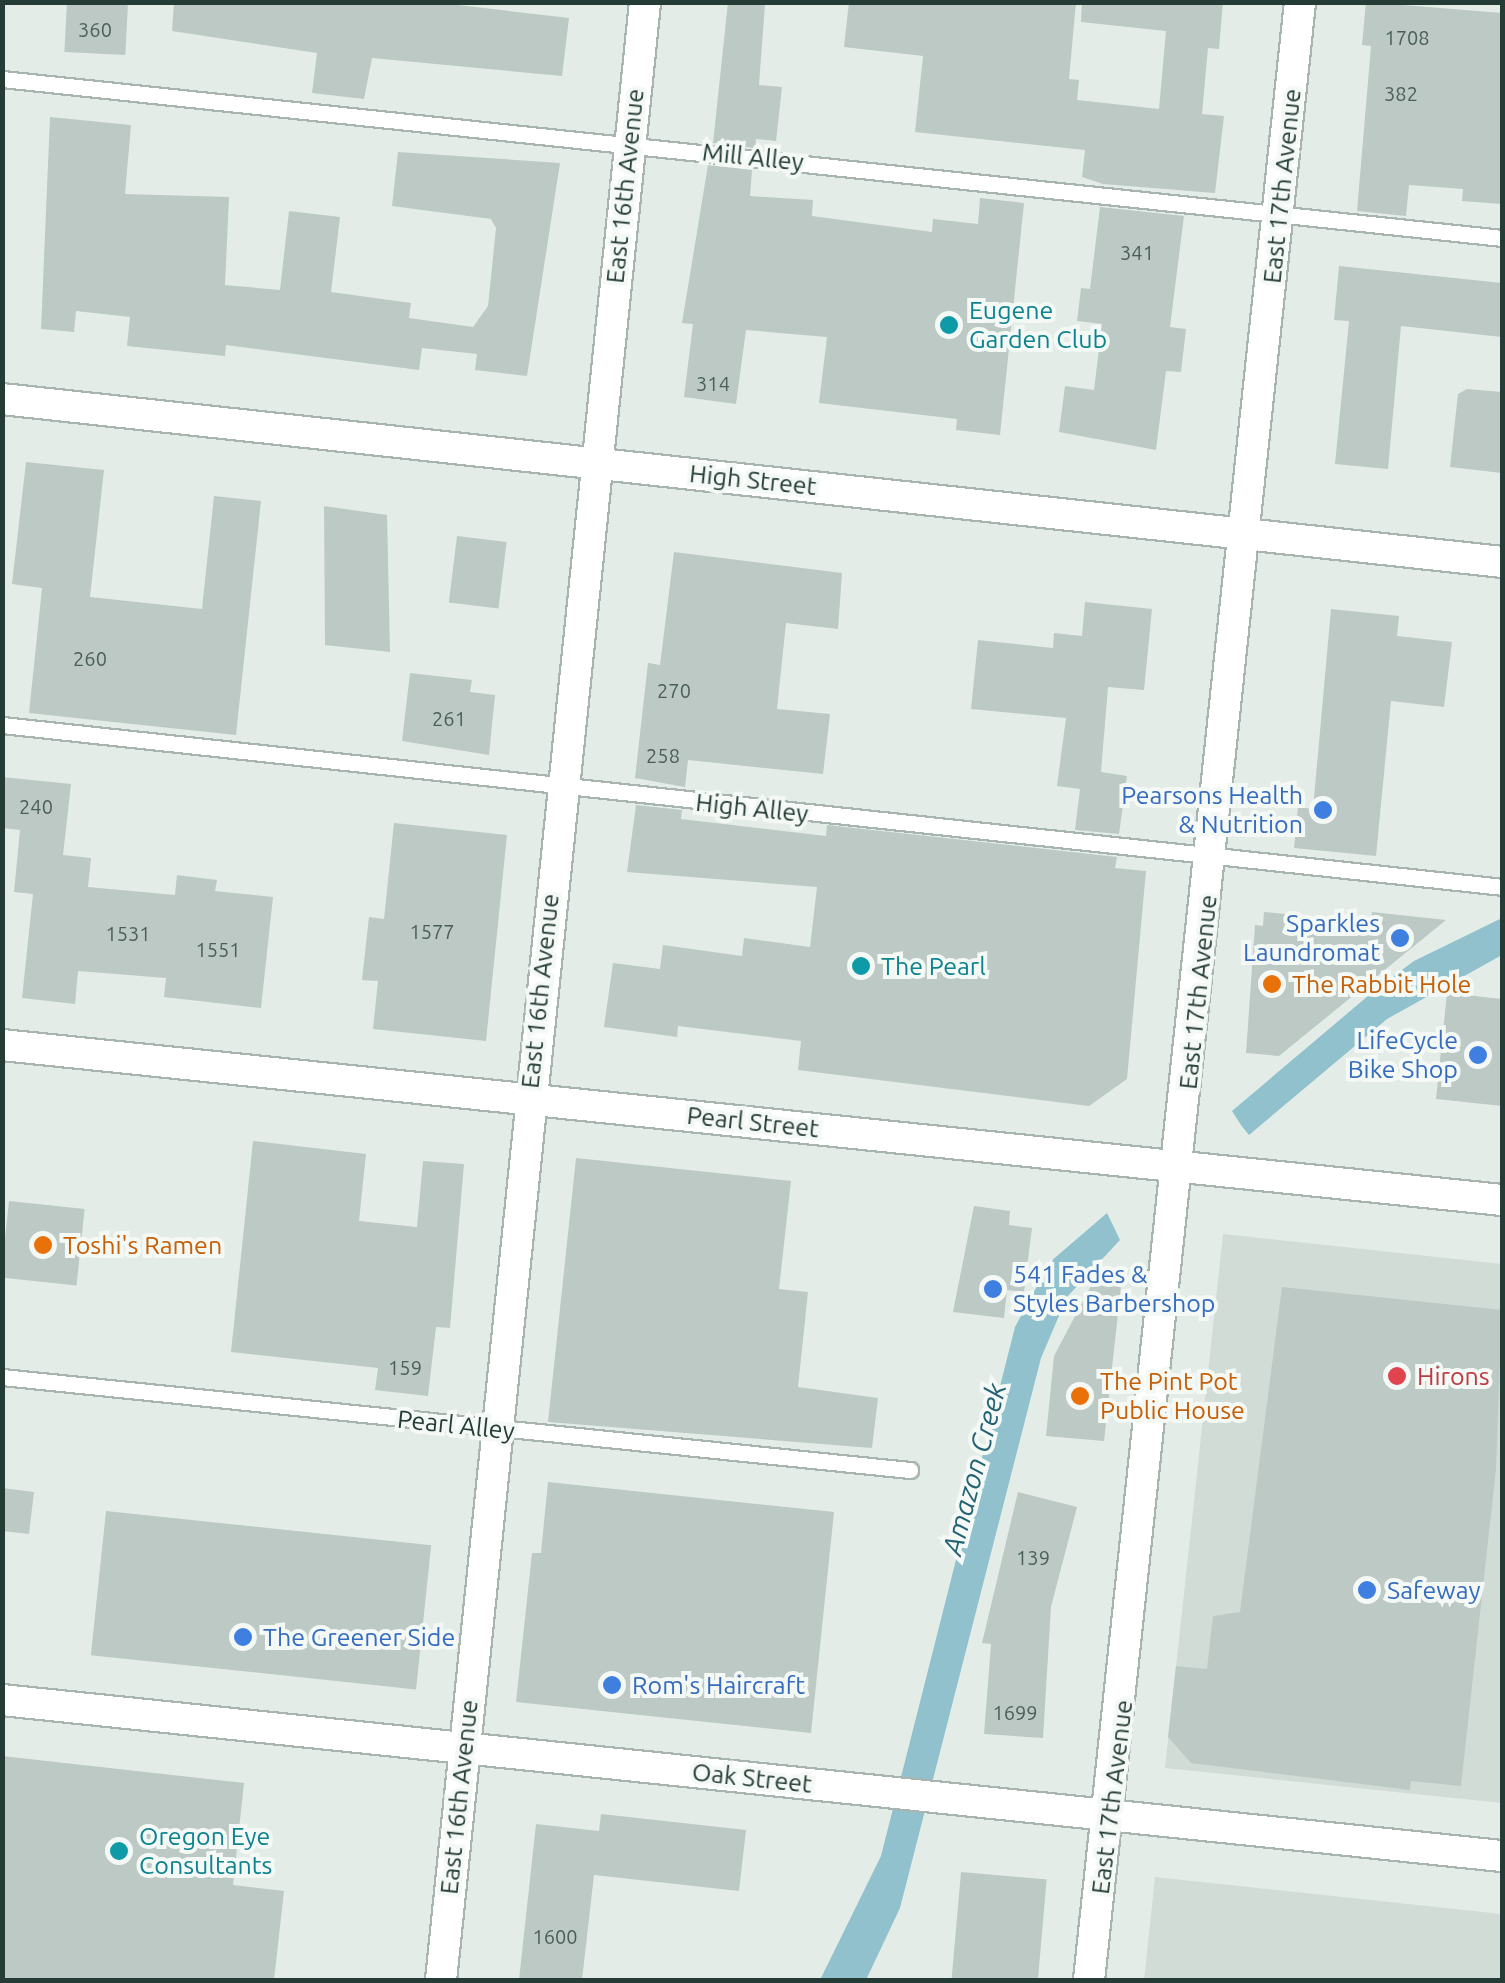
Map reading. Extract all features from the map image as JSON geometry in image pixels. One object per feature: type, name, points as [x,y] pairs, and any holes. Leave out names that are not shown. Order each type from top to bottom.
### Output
[{"type":"street","name":"East 16th Avenue","points":[[441,1980],[493,1429],[645,2]]},
{"type":"street","name":"East 17th Avenue","points":[[1089,1980],[1111,1815],[1300,2]]},
{"type":"street","name":"High Street","points":[[2,398],[1502,562]]},
{"type":"street","name":"Pearl Street","points":[[2,1045],[1502,1200]]},
{"type":"street","name":"Oak Street","points":[[2,1700],[1502,1856]]},
{"type":"lane","name":"Mill Alley","points":[[2,78],[1502,238]]},
{"type":"lane","name":"High Alley","points":[[2,725],[1502,887]]},
{"type":"lane","name":"Pearl Alley","points":[[2,1377],[910,1470]]},
{"type":"shaded area","points":[[1223,1234],[1502,1264],[1502,1803],[1165,1768]]},
{"type":"shaded area","points":[[1155,1877],[1502,1914],[1502,1980],[1144,1980]]},
{"type":"water","points":[[1502,918],[1502,955],[1387,1019],[1249,1135],[1232,1111],[1414,961]]},
{"type":"water","points":[[1107,1213],[1120,1240],[1067,1297],[1041,1358],[900,1908],[866,1980],[820,1980],[881,1856],[1015,1327],[1050,1262]]},
{"type":"building","points":[[67,2],[128,5],[125,55],[64,52]]},
{"type":"building","points":[[174,2],[432,2],[569,18],[562,76],[372,58],[364,99],[312,93],[317,53],[172,31]]},
{"type":"building","points":[[728,2],[765,4],[759,85],[782,87],[776,141],[756,139],[755,148],[713,143]]},
{"type":"building","points":[[849,2],[1076,2],[1069,79],[1079,80],[1077,100],[1159,109],[1166,31],[1081,22],[1082,2],[1223,2],[1219,49],[1208,48],[1202,114],[1224,116],[1215,193],[1103,184],[1082,177],[1085,150],[915,132],[923,56],[844,47]]},
{"type":"building","points":[[1366,2],[1502,13],[1502,204],[1462,201],[1463,189],[1409,185],[1406,216],[1357,211],[1371,46],[1362,45]]},
{"type":"building","points":[[50,117],[131,125],[125,194],[229,197],[225,285],[280,290],[289,211],[340,217],[331,292],[411,303],[409,318],[473,327],[488,306],[496,228],[491,219],[392,206],[398,152],[560,163],[527,376],[475,370],[477,354],[422,348],[419,370],[226,345],[225,356],[127,346],[130,317],[76,311],[74,332],[41,329]]},
{"type":"building","points":[[708,165],[752,170],[750,196],[813,200],[812,216],[932,232],[933,219],[978,224],[980,198],[1024,203],[1000,435],[956,430],[957,419],[819,403],[827,337],[746,330],[736,404],[684,397],[693,324],[682,323]]},
{"type":"building","points":[[1100,207],[1184,216],[1170,327],[1186,329],[1181,372],[1166,371],[1156,450],[1059,432],[1065,386],[1094,390],[1102,324],[1077,321],[1081,288],[1090,289]]},
{"type":"building","points":[[1339,266],[1502,283],[1502,337],[1401,326],[1388,469],[1335,464],[1349,321],[1334,320]]},
{"type":"building","points":[[1467,389],[1502,392],[1502,473],[1450,467],[1458,394]]},
{"type":"building","points":[[26,462],[104,470],[90,597],[202,609],[214,496],[261,501],[236,735],[29,713],[42,588],[12,584]]},
{"type":"building","points":[[324,506],[387,515],[390,652],[325,645]]},
{"type":"building","points":[[457,536],[507,542],[498,609],[449,603]]},
{"type":"building","points":[[674,552],[842,573],[838,629],[786,623],[777,709],[830,714],[823,774],[688,760],[685,787],[635,778],[648,663],[660,665]]},
{"type":"building","points":[[1085,602],[1152,609],[1144,690],[1108,687],[1101,772],[1127,776],[1119,834],[1075,830],[1080,789],[1057,786],[1066,718],[971,709],[978,640],[1053,648],[1054,633],[1082,636]]},
{"type":"building","points":[[1331,609],[1399,616],[1397,636],[1452,642],[1444,707],[1391,701],[1376,856],[1294,848],[1298,807],[1313,809]]},
{"type":"building","points":[[410,673],[472,680],[470,692],[495,695],[489,755],[402,741]]},
{"type":"building","points":[[2,777],[71,784],[63,855],[91,858],[88,887],[175,895],[177,875],[217,880],[215,891],[273,897],[261,1008],[164,997],[166,978],[78,971],[75,1004],[22,998],[33,894],[14,892],[20,830],[2,828]]},
{"type":"building","name":"The Pearl","points":[[636,805],[682,810],[681,819],[826,836],[827,825],[1117,857],[1115,868],[1146,871],[1127,1079],[1089,1106],[798,1070],[801,1041],[678,1026],[677,1037],[604,1027],[613,963],[660,969],[663,945],[742,956],[744,938],[810,947],[817,887],[627,872]]},
{"type":"building","points":[[394,823],[507,835],[486,1041],[373,1029],[378,981],[362,980],[369,917],[384,919]]},
{"type":"building","points":[[1264,912],[1371,923],[1372,912],[1446,920],[1279,1056],[1246,1053],[1255,925],[1263,926]]},
{"type":"building","points":[[1447,993],[1502,999],[1502,1106],[1436,1099]]},
{"type":"building","points":[[253,1141],[366,1154],[359,1221],[417,1227],[423,1161],[464,1164],[450,1328],[436,1327],[428,1396],[375,1390],[378,1368],[231,1352]]},
{"type":"building","points":[[576,1158],[791,1181],[779,1289],[808,1292],[798,1387],[878,1398],[872,1448],[548,1422]]},
{"type":"building","name":"Toshi's Ramen","points":[[9,1201],[85,1209],[77,1286],[2,1278]]},
{"type":"building","points":[[974,1206],[1010,1211],[1009,1225],[1032,1228],[1024,1292],[1007,1290],[1004,1318],[953,1312]]},
{"type":"building","name":"The Pint Pot Public House","points":[[1092,1284],[1121,1286],[1104,1441],[1046,1436],[1054,1356]]},
{"type":"building","points":[[1282,1287],[1502,1310],[1496,1469],[1461,1786],[1411,1781],[1410,1790],[1191,1763],[1168,1737],[1176,1666],[1207,1669],[1213,1616],[1240,1612]]},
{"type":"building","points":[[548,1482],[834,1512],[811,1733],[516,1702],[532,1553],[541,1553]]},
{"type":"building","points":[[2,1488],[34,1492],[29,1534],[2,1531]]},
{"type":"building","points":[[1018,1492],[1077,1507],[1051,1607],[1043,1738],[984,1734],[991,1644],[982,1643]]},
{"type":"building","points":[[106,1511],[431,1545],[416,1689],[91,1655]]},
{"type":"building","name":"Oregon Eye Consultants","points":[[2,1756],[244,1783],[233,1885],[284,1891],[274,1980],[2,1980]]},
{"type":"building","points":[[601,1814],[746,1830],[739,1891],[594,1875],[582,1980],[519,1980],[536,1824],[599,1831]]},
{"type":"building","points":[[961,1872],[1047,1879],[1038,1980],[952,1980]]},
{"type":"place","name":"Eugene Garden Club","points":[[949,325]]},
{"type":"place","name":"Pearsons Health & Nutrition","points":[[1323,810]]},
{"type":"place","name":"Sparkles Laundromat","points":[[1400,938]]},
{"type":"place","name":"The Pearl","points":[[861,966]]},
{"type":"place","name":"The Rabbit Hole","points":[[1272,984]]},
{"type":"place","name":"LifeCycle Bike Shop","points":[[1478,1055]]},
{"type":"place","name":"Toshi's Ramen","points":[[43,1245]]},
{"type":"place","name":"541 Fades & Styles Barbershop","points":[[993,1289]]},
{"type":"place","name":"Hirons","points":[[1397,1376]]},
{"type":"place","name":"The Pint Pot Public House","points":[[1080,1396]]},
{"type":"place","name":"Safeway","points":[[1367,1590]]},
{"type":"place","name":"The Greener Side","points":[[243,1637]]},
{"type":"place","name":"Rom's Haircraft","points":[[612,1685]]},
{"type":"place","name":"Oregon Eye Consultants","points":[[119,1851]]},
{"type":"water label","name":"Amazon Creek","points":[[974,1469]]}]
